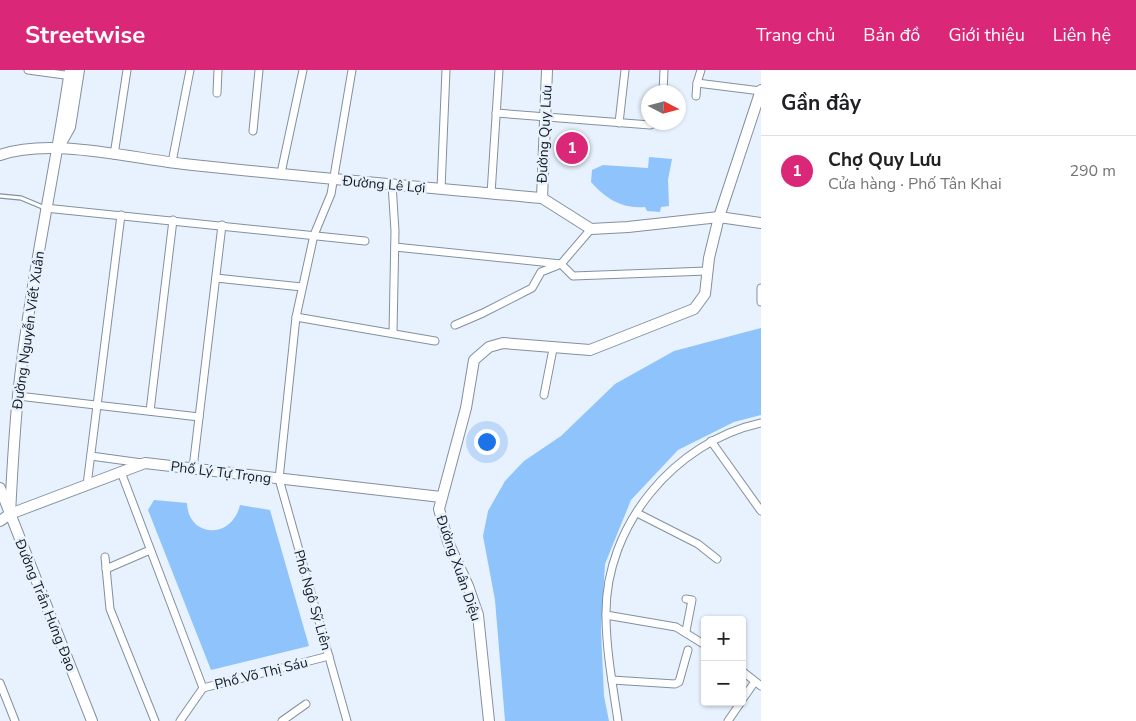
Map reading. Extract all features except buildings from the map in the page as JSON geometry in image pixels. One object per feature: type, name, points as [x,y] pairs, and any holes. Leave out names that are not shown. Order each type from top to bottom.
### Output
[{"type":"street","points":[[28,70],[74,73]]},
{"type":"street","points":[[114,155],[127,70]]},
{"type":"street","points":[[172,162],[190,70]]},
{"type":"street","points":[[217,93],[218,70]]},
{"type":"street","points":[[253,131],[259,70]]},
{"type":"street","points":[[281,173],[303,70]]},
{"type":"street","points":[[279,479],[296,317],[314,235],[331,194],[332,179],[352,70]]},
{"type":"street","points":[[441,189],[446,70]]},
{"type":"street","points":[[491,194],[499,70]]},
{"type":"street","name":"Đường Quy Lưu","points":[[542,198],[547,70]]},
{"type":"street","points":[[619,123],[625,70]]},
{"type":"street","points":[[663,85],[664,70]]},
{"type":"street","points":[[696,96],[701,70]]},
{"type":"street","name":"Đường Nguyễn Viết Xuân","points":[[5,512],[18,396],[45,208],[74,73]]},
{"type":"street","points":[[697,83],[761,91]]},
{"type":"street","name":"Đường Xuân Diệu","points":[[489,721],[478,615],[468,586],[448,542],[439,509],[466,408],[472,366],[478,355],[489,347],[502,344],[553,349],[590,350],[694,309],[705,294],[707,271],[719,217],[761,91]]},
{"type":"street","points":[[496,113],[641,124]]},
{"type":"street","name":"Đường Lê Lợi","points":[[0,155],[14,150],[58,148],[332,179],[542,198],[591,229]]},
{"type":"street","points":[[392,184],[395,247],[393,333]]},
{"type":"street","points":[[45,208],[365,241]]},
{"type":"street","points":[[87,485],[121,215]]},
{"type":"street","points":[[454,325],[483,313],[532,288],[541,272],[561,264],[591,229],[628,228],[719,217],[761,223]]},
{"type":"street","points":[[150,411],[173,220]]},
{"type":"street","points":[[193,468],[222,225]]},
{"type":"street","points":[[395,247],[561,264],[573,276],[707,271]]},
{"type":"street","points":[[216,278],[302,287]]},
{"type":"street","points":[[761,288],[761,302]]},
{"type":"street","points":[[296,317],[435,340]]},
{"type":"street","points":[[544,395],[553,349]]},
{"type":"street","points":[[18,396],[199,417]]},
{"type":"street","points":[[618,721],[606,615],[610,576],[623,536],[650,492],[670,472],[711,441],[761,423]]},
{"type":"street","points":[[711,441],[761,511]]},
{"type":"street","points":[[91,456],[145,463]]},
{"type":"street","name":"Phố Lý Tự Trọng","points":[[0,521],[5,512],[87,485],[145,463],[441,497]]},
{"type":"street","points":[[120,472],[203,688]]},
{"type":"street","name":"Phố Ngô Sỹ Liên","points":[[279,479],[347,721]]},
{"type":"street","name":"Đường Trần Hưng Đạo","points":[[0,488],[5,512],[92,721]]},
{"type":"street","points":[[637,513],[698,544],[717,559]]},
{"type":"street","points":[[106,569],[150,550]]},
{"type":"street","points":[[105,557],[110,609],[155,721]]},
{"type":"street","points":[[686,599],[692,600],[686,631]]},
{"type":"street","points":[[606,615],[676,627],[686,631],[701,642]]},
{"type":"street","points":[[612,680],[675,684],[679,682],[688,650]]},
{"type":"street","name":"Phố Võ Thị Sáu","points":[[180,721],[203,688],[329,656]]},
{"type":"street","points":[[746,674],[758,685],[746,696]]},
{"type":"street","points":[[0,683],[15,721]]},
{"type":"street","points":[[282,721],[306,704]]},
{"type":"street","points":[[728,721],[738,706]]},
{"type":"lane","points":[[0,196],[21,198],[45,208]]},
{"type":"water","points":[[649,157],[672,159],[668,180],[669,206],[661,207],[660,212],[647,211],[645,207],[629,206],[615,202],[591,182],[592,170],[603,165],[648,168]]},
{"type":"water","points":[[761,328],[761,415],[734,422],[678,450],[631,500],[605,564],[601,630],[604,696],[609,721],[505,721],[495,600],[483,536],[488,511],[505,481],[524,461],[561,436],[615,384],[674,351]]},
{"type":"water","points":[[154,500],[187,503],[189,515],[195,523],[202,528],[211,530],[220,529],[228,524],[235,516],[240,505],[270,510],[309,646],[211,670],[148,510]]},
{"type":"place","name":"Chợ Quy Lưu","points":[[572,148]]}]
